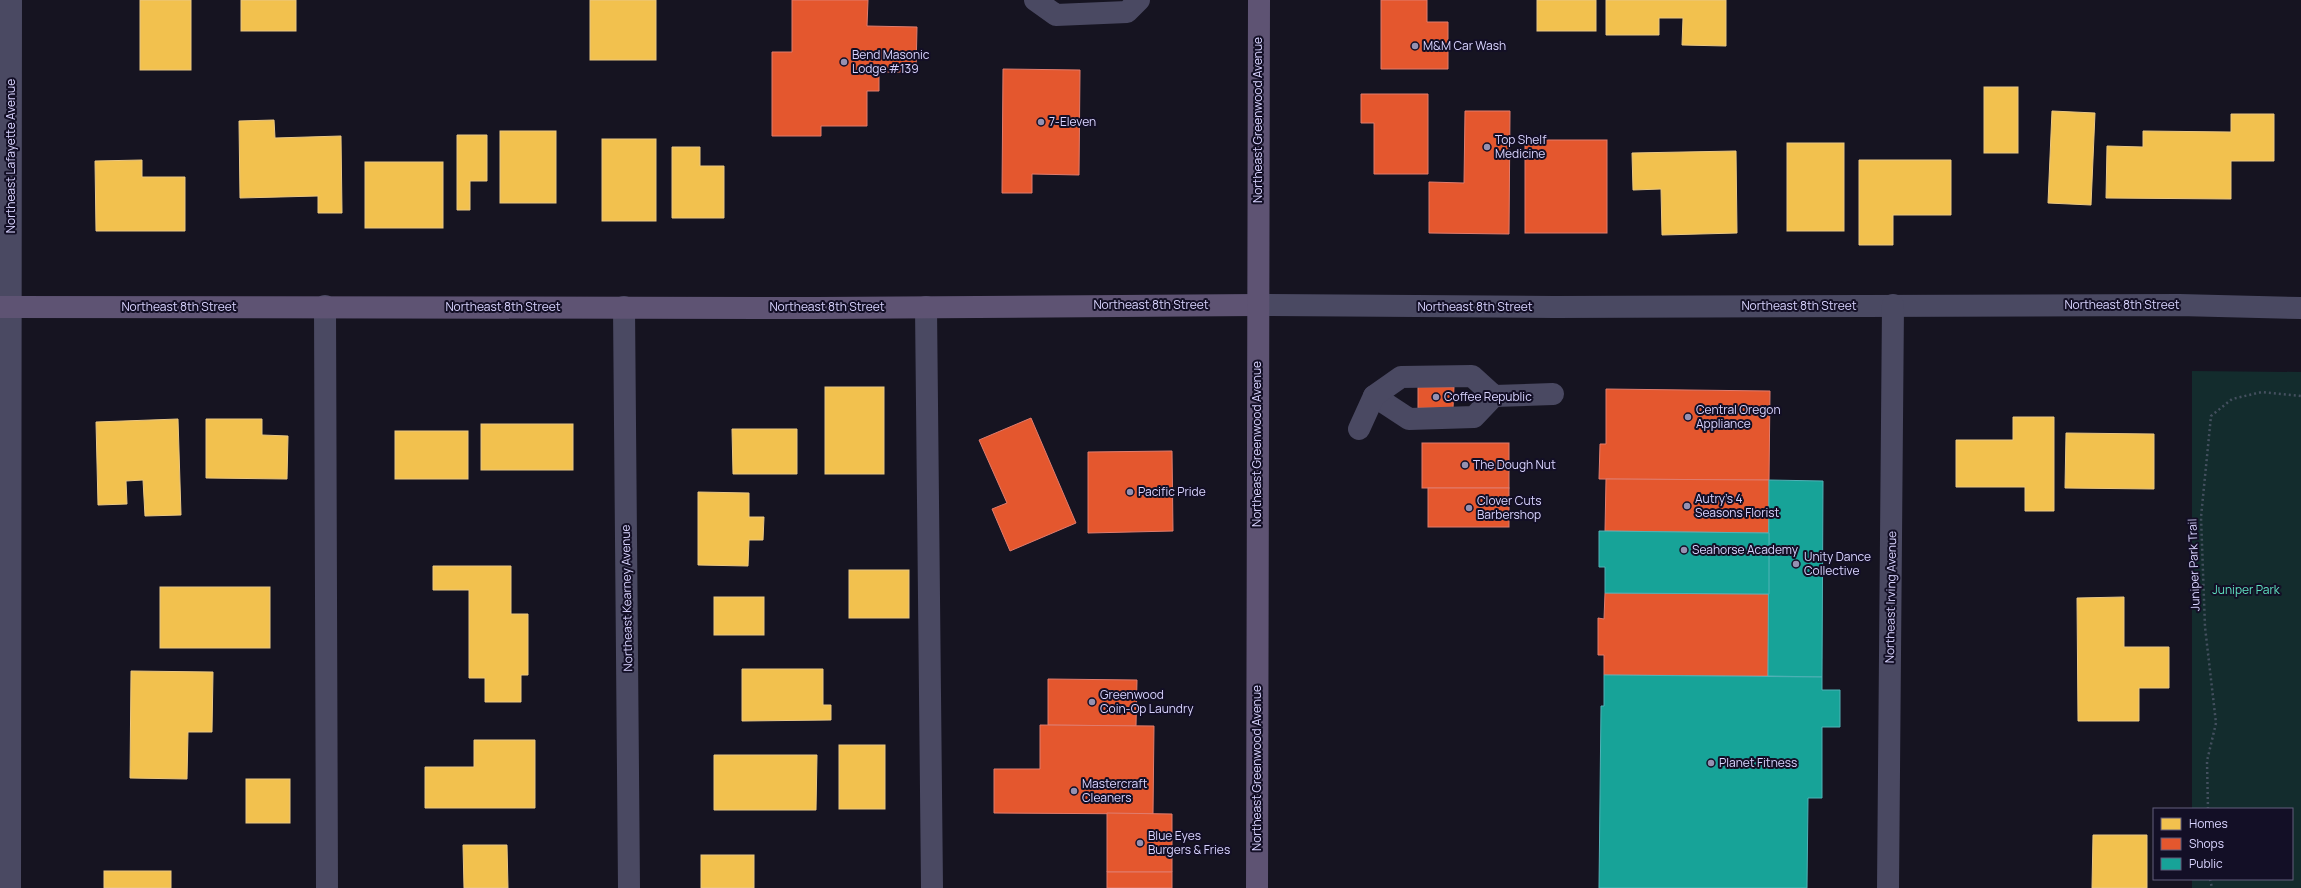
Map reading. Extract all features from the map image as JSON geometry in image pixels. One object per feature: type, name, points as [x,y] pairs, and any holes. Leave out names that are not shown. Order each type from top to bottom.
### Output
[{"type":"main road","name":"Northeast Greenwood Avenue","points":[[1257,888],[1257,305],[1259,0]]},
{"type":"main road","name":"Northeast 8th Street","points":[[5,307],[926,307],[1257,305]]},
{"type":"street","name":"Northeast Lafayette Avenue","points":[[10,888],[5,307],[11,0]]},
{"type":"street","points":[[1035,0],[1056,15],[1127,12],[1139,0]]},
{"type":"street","name":"Northeast 8th Street","points":[[1257,305],[1562,307],[2178,305],[2301,308]]},
{"type":"street","name":"Northeast Irving Avenue","points":[[1888,888],[1893,305]]},
{"type":"street","points":[[325,306],[327,888]]},
{"type":"street","name":"Northeast Kearney Avenue","points":[[624,307],[629,888]]},
{"type":"street","points":[[926,307],[932,888]]},
{"type":"street","points":[[1359,429],[1374,396],[1401,377],[1472,376],[1494,396],[1553,394]]},
{"type":"street","points":[[1374,396],[1409,419],[1474,417],[1494,396]]},
{"type":"path","name":"Juniper Park Trail","points":[[2208,808],[2207,761],[2216,723],[2205,628],[2201,517],[2211,416],[2232,399],[2262,392],[2301,396]]},
{"type":"green space","name":"Juniper Park","points":[[2192,371],[2301,372],[2301,888],[2192,888],[2192,880],[2293,880],[2293,808],[2192,808]]},
{"type":"building: Homes","points":[[140,0],[191,0],[191,70],[140,70]]},
{"type":"building: Homes","points":[[241,0],[296,0],[296,31],[241,31]]},
{"type":"building: Homes","points":[[590,0],[656,0],[656,60],[590,60]]},
{"type":"building: Homes","points":[[1537,0],[1596,0],[1596,31],[1537,31]]},
{"type":"building: Homes","points":[[1606,0],[1726,0],[1726,46],[1682,45],[1683,18],[1659,18],[1659,35],[1606,35]]},
{"type":"building: Homes","points":[[1984,87],[2018,87],[2018,153],[1984,153]]},
{"type":"building: Homes","points":[[2052,111],[2095,113],[2091,205],[2048,203]]},
{"type":"building: Homes","points":[[2231,114],[2274,114],[2274,161],[2231,161],[2231,199],[2106,198],[2107,146],[2143,147],[2143,131],[2231,132]]},
{"type":"building: Homes","points":[[274,120],[275,138],[341,136],[342,213],[318,213],[318,196],[240,198],[239,121]]},
{"type":"building: Homes","points":[[500,131],[556,131],[556,203],[500,203]]},
{"type":"building: Homes","points":[[457,135],[487,135],[487,181],[470,181],[470,210],[457,210]]},
{"type":"building: Homes","points":[[602,139],[656,139],[656,221],[602,221]]},
{"type":"building: Homes","points":[[1787,143],[1844,143],[1844,231],[1787,231]]},
{"type":"building: Homes","points":[[672,147],[700,147],[700,166],[724,166],[724,218],[672,218]]},
{"type":"building: Homes","points":[[1736,151],[1737,233],[1662,235],[1661,189],[1633,190],[1632,153]]},
{"type":"building: Homes","points":[[142,160],[142,177],[185,177],[185,231],[96,231],[95,161]]},
{"type":"building: Homes","points":[[1859,160],[1951,160],[1951,215],[1893,215],[1893,245],[1859,245]]},
{"type":"building: Homes","points":[[365,162],[443,162],[443,228],[365,228]]},
{"type":"building: Homes","points":[[825,387],[884,387],[884,474],[825,474]]},
{"type":"building: Homes","points":[[2013,417],[2054,417],[2054,511],[2025,511],[2025,487],[1956,487],[1956,440],[2013,440]]},
{"type":"building: Homes","points":[[178,419],[181,515],[145,516],[143,480],[126,481],[127,504],[98,505],[96,422]]},
{"type":"building: Homes","points":[[206,419],[262,419],[262,435],[288,436],[287,479],[206,478]]},
{"type":"building: Homes","points":[[481,424],[573,424],[573,470],[481,470]]},
{"type":"building: Homes","points":[[732,429],[797,429],[797,474],[733,474]]},
{"type":"building: Homes","points":[[395,431],[468,431],[468,479],[395,479]]},
{"type":"building: Homes","points":[[2066,433],[2154,434],[2154,489],[2065,488]]},
{"type":"building: Homes","points":[[698,492],[749,493],[749,517],[764,517],[763,540],[749,540],[748,566],[698,565]]},
{"type":"building: Homes","points":[[433,566],[511,566],[511,614],[528,614],[528,675],[521,675],[521,702],[485,702],[485,678],[469,678],[469,590],[433,590]]},
{"type":"building: Homes","points":[[849,570],[909,570],[909,618],[849,618]]},
{"type":"building: Homes","points":[[160,587],[270,587],[270,648],[160,648]]},
{"type":"building: Homes","points":[[714,597],[764,597],[764,635],[714,635]]},
{"type":"building: Homes","points":[[2124,597],[2124,647],[2169,647],[2169,688],[2139,688],[2139,721],[2078,721],[2077,598]]},
{"type":"building: Homes","points":[[742,669],[823,669],[823,705],[831,705],[831,720],[742,721]]},
{"type":"building: Homes","points":[[131,671],[213,672],[212,732],[188,732],[187,779],[130,778]]},
{"type":"building: Homes","points":[[474,740],[535,740],[535,808],[425,808],[425,767],[474,767]]},
{"type":"building: Homes","points":[[839,745],[885,745],[885,809],[839,809]]},
{"type":"building: Homes","points":[[714,755],[817,755],[816,810],[714,810]]},
{"type":"building: Homes","points":[[246,779],[290,779],[290,823],[246,823]]},
{"type":"building: Homes","points":[[2093,835],[2147,835],[2147,888],[2092,888]]},
{"type":"building: Homes","points":[[463,845],[507,845],[508,888],[464,888]]},
{"type":"building: Homes","points":[[701,855],[754,855],[754,888],[701,888]]},
{"type":"building: Homes","points":[[104,871],[171,871],[171,888],[104,888]]},
{"type":"building: Shops","name":"Bend Masonic Lodge #139","points":[[792,0],[868,0],[867,26],[917,27],[916,72],[879,72],[879,91],[867,91],[867,126],[821,126],[821,136],[772,136],[772,52],[792,52]]},
{"type":"building: Shops","name":"M&M Car Wash","points":[[1381,0],[1427,0],[1427,22],[1448,22],[1448,69],[1381,69]]},
{"type":"building: Shops","name":"7-Eleven","points":[[1003,69],[1080,70],[1079,175],[1032,174],[1032,193],[1002,193]]},
{"type":"building: Shops","points":[[1361,94],[1428,94],[1428,174],[1374,174],[1374,123],[1361,123]]},
{"type":"building: Shops","name":"Top Shelf Medicine","points":[[1465,111],[1510,111],[1509,234],[1429,233],[1429,182],[1464,183]]},
{"type":"building: Shops","points":[[1525,140],[1607,140],[1607,233],[1525,233]]},
{"type":"building: Shops","name":"Coffee Republic","points":[[1418,387],[1454,387],[1453,408],[1418,408]]},
{"type":"building: Shops","name":"Central Oregon Appliance","points":[[1606,389],[1770,391],[1769,480],[1599,479],[1600,444],[1606,444]]},
{"type":"building: Shops","points":[[1031,418],[1076,523],[1010,551],[992,509],[1007,503],[979,440]]},
{"type":"building: Shops","name":"The Dough Nut","points":[[1422,443],[1509,443],[1509,488],[1422,488]]},
{"type":"building: Shops","name":"Pacific Pride","points":[[1172,451],[1173,531],[1088,533],[1088,452]]},
{"type":"building: Shops","name":"Autry's 4 Seasons Florist","points":[[1606,479],[1769,480],[1769,533],[1605,531]]},
{"type":"building: Shops","name":"Clover Cuts Barbershop","points":[[1428,488],[1509,488],[1509,527],[1428,527]]},
{"type":"building: Shops","points":[[1605,593],[1769,594],[1768,676],[1604,675],[1604,655],[1598,655],[1598,618],[1604,619]]},
{"type":"building: Shops","name":"Greenwood Coin-Op Laundry","points":[[1048,679],[1137,680],[1136,726],[1048,725]]},
{"type":"building: Shops","name":"Mastercraft Cleaners","points":[[1040,725],[1154,726],[1153,814],[994,813],[994,769],[1040,769]]},
{"type":"building: Shops","name":"Blue Eyes Burgers & Fries","points":[[1107,813],[1172,814],[1172,872],[1107,872]]},
{"type":"building: Shops","points":[[1107,872],[1172,872],[1172,888],[1107,888]]},
{"type":"building: Public","name":"Unity Dance Collective","points":[[1769,480],[1823,481],[1822,677],[1768,676]]},
{"type":"building: Public","name":"Seahorse Academy","points":[[1599,531],[1769,533],[1769,594],[1605,593],[1605,567],[1599,567]]},
{"type":"building: Public","name":"Planet Fitness","points":[[1604,675],[1822,677],[1822,690],[1840,690],[1840,727],[1822,727],[1822,798],[1808,798],[1807,888],[1599,888],[1601,706],[1604,706]]},
{"type":"place","name":"M&M Car Wash","points":[[1415,46]]},
{"type":"place","name":"Bend Masonic Lodge #139","points":[[844,62]]},
{"type":"place","name":"7-Eleven","points":[[1041,122]]},
{"type":"place","name":"Top Shelf Medicine","points":[[1487,147]]},
{"type":"place","name":"Coffee Republic","points":[[1436,397]]},
{"type":"place","name":"Central Oregon Appliance","points":[[1688,417]]},
{"type":"place","name":"The Dough Nut","points":[[1465,465]]},
{"type":"place","name":"Pacific Pride","points":[[1130,492]]},
{"type":"place","name":"Autry's 4 Seasons Florist","points":[[1687,506]]},
{"type":"place","name":"Clover Cuts Barbershop","points":[[1469,508]]},
{"type":"place","name":"Seahorse Academy","points":[[1684,550]]},
{"type":"place","name":"Unity Dance Collective","points":[[1796,564]]},
{"type":"place","name":"Greenwood Coin-Op Laundry","points":[[1092,702]]},
{"type":"place","name":"Planet Fitness","points":[[1711,763]]},
{"type":"place","name":"Mastercraft Cleaners","points":[[1074,791]]},
{"type":"place","name":"Blue Eyes Burgers & Fries","points":[[1140,843]]}]
